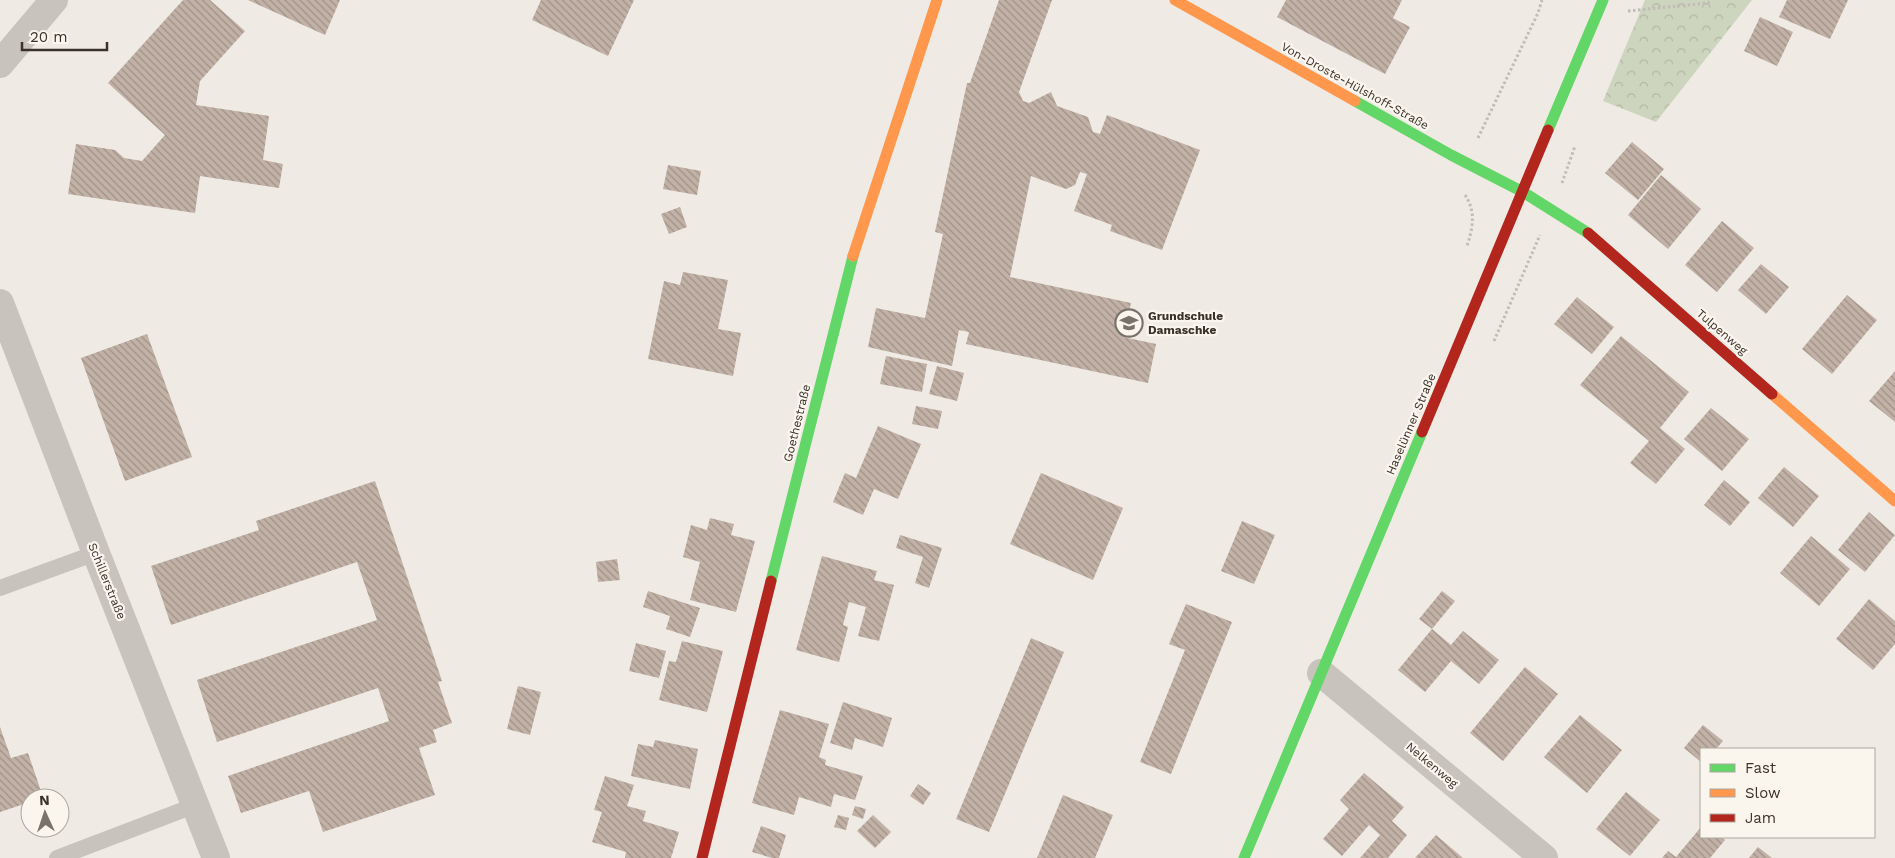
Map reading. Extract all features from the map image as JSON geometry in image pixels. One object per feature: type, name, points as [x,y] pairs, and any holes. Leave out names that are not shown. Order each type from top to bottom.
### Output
[{"type":"street","points":[[0,64],[54,0]]},
{"type":"street","name":"Goethestraße","points":[[702,858],[854,250],[937,0]]},
{"type":"street","name":"Haselünner Straße","points":[[1244,858],[1603,0]]},
{"type":"street","name":"Von-Droste-Hülshoff-Straße","points":[[1178,1],[1451,155],[1523,192]]},
{"type":"street","name":"Tulpenweg","points":[[1523,192],[1590,235],[1895,501]]},
{"type":"street","name":"Schillerstraße","points":[[0,304],[216,858]]},
{"type":"street","name":"Nelkenweg","points":[[1321,673],[1544,858]]},
{"type":"lane","points":[[0,588],[96,553]]},
{"type":"lane","points":[[57,858],[196,805]]},
{"type":"path","points":[[1480,134],[1538,13],[1542,0]]},
{"type":"path","points":[[1625,11],[1708,3],[1711,0]]},
{"type":"green space","points":[[1645,0],[1752,0],[1656,122],[1603,101]]},
{"type":"building","points":[[183,0],[210,0],[245,31],[200,81],[196,105],[269,116],[263,160],[283,164],[279,188],[200,176],[195,213],[68,194],[76,144],[115,150],[124,158],[142,161],[165,135],[108,83]]},
{"type":"building","points":[[248,0],[340,0],[325,35]]},
{"type":"building","points":[[541,0],[634,0],[608,56],[532,20]]},
{"type":"building","name":"Grundschule Damaschke","points":[[999,0],[1052,0],[1019,92],[1023,101],[1029,103],[1051,92],[1057,106],[1088,117],[1093,132],[1100,134],[1107,115],[1200,150],[1162,250],[1110,231],[1112,225],[1074,211],[1087,174],[1080,172],[1075,185],[1066,189],[1031,176],[1010,277],[1131,303],[1123,337],[1156,344],[1148,383],[966,344],[969,332],[959,330],[952,366],[868,347],[876,308],[925,318],[943,234],[935,232],[967,83],[970,83]]},
{"type":"building","points":[[1286,0],[1402,0],[1393,18],[1410,27],[1385,74],[1277,17]]},
{"type":"building","points":[[1787,0],[1848,0],[1830,39],[1779,17]]},
{"type":"building","points":[[1760,17],[1793,32],[1777,66],[1744,51]]},
{"type":"building","points":[[1632,142],[1664,169],[1638,200],[1605,173]]},
{"type":"building","points":[[668,165],[701,171],[697,195],[663,189]]},
{"type":"building","points":[[1661,175],[1701,209],[1668,249],[1628,215]]},
{"type":"building","points":[[680,207],[687,227],[669,234],[661,214]]},
{"type":"building","points":[[1722,221],[1754,248],[1717,292],[1685,265]]},
{"type":"building","points":[[1761,264],[1789,287],[1766,314],[1738,290]]},
{"type":"building","points":[[683,272],[728,280],[718,329],[741,333],[733,376],[648,359],[664,281],[680,285]]},
{"type":"building","points":[[1847,295],[1877,320],[1832,374],[1802,349]]},
{"type":"building","points":[[1577,297],[1614,327],[1592,354],[1554,324]]},
{"type":"building","points":[[147,334],[192,457],[125,481],[81,358]]},
{"type":"building","points":[[1621,336],[1689,392],[1660,428],[1685,449],[1656,484],[1630,463],[1649,441],[1580,385]]},
{"type":"building","points":[[886,356],[927,364],[922,392],[880,384]]},
{"type":"building","points":[[937,366],[964,373],[957,401],[929,394]]},
{"type":"building","points":[[1895,371],[1895,422],[1869,401]]},
{"type":"building","points":[[916,406],[942,411],[938,429],[912,424]]},
{"type":"building","points":[[1711,408],[1749,439],[1722,471],[1684,439]]},
{"type":"building","points":[[878,426],[921,444],[898,499],[874,489],[863,515],[833,502],[845,473],[856,478]]},
{"type":"building","points":[[1784,467],[1819,496],[1793,527],[1758,498]]},
{"type":"building","points":[[1041,473],[1123,508],[1093,580],[1010,544]]},
{"type":"building","points":[[1724,480],[1750,502],[1730,526],[1704,505]]},
{"type":"building","points":[[375,481],[442,681],[438,682],[452,723],[433,730],[437,742],[419,748],[435,795],[323,832],[309,791],[241,813],[228,776],[389,721],[378,688],[217,742],[197,680],[377,620],[357,562],[171,625],[151,566],[259,530],[256,521]]},
{"type":"building","points":[[1869,512],[1895,535],[1865,572],[1838,550]]},
{"type":"building","points":[[710,518],[734,524],[731,535],[755,541],[736,612],[690,600],[700,562],[683,557],[691,525],[707,530]]},
{"type":"building","points":[[1242,521],[1275,535],[1254,584],[1221,571]]},
{"type":"building","points":[[900,535],[942,548],[929,588],[915,583],[923,557],[896,548]]},
{"type":"building","points":[[1811,536],[1850,569],[1819,606],[1780,573]]},
{"type":"building","points":[[822,556],[877,571],[874,580],[894,585],[879,641],[858,636],[866,607],[849,602],[843,625],[848,627],[839,662],[796,650]]},
{"type":"building","points":[[617,559],[620,580],[598,582],[596,562]]},
{"type":"building","points":[[648,591],[700,608],[690,637],[666,629],[670,616],[643,607]]},
{"type":"building","points":[[1442,591],[1455,601],[1432,629],[1419,619]]},
{"type":"building","points":[[1869,599],[1895,621],[1895,644],[1873,670],[1836,639]]},
{"type":"building","points":[[1186,604],[1232,622],[1171,774],[1140,762],[1185,650],[1169,644]]},
{"type":"building","points":[[1432,629],[1451,645],[1463,631],[1499,660],[1479,684],[1451,661],[1425,692],[1398,670]]},
{"type":"building","points":[[1031,638],[1064,652],[989,832],[956,819]]},
{"type":"building","points":[[682,641],[723,651],[707,712],[659,700],[669,661],[676,662]]},
{"type":"building","points":[[636,643],[666,651],[659,678],[629,671]]},
{"type":"building","points":[[1525,667],[1558,694],[1503,761],[1470,733]]},
{"type":"building","points":[[518,686],[541,692],[530,735],[507,729]]},
{"type":"building","points":[[843,702],[892,718],[883,747],[855,738],[852,750],[830,743]]},
{"type":"building","points":[[780,710],[829,724],[819,757],[826,760],[825,765],[863,776],[855,800],[834,794],[831,807],[799,797],[794,815],[752,803]]},
{"type":"building","points":[[1580,715],[1622,750],[1587,793],[1544,757]]},
{"type":"building","points":[[1703,725],[1723,741],[1717,748],[1700,748],[1700,761],[1684,748]]},
{"type":"building","points":[[0,727],[11,758],[28,753],[40,788],[20,788],[20,805],[0,812]]},
{"type":"building","points":[[655,740],[698,749],[690,789],[631,776],[638,744],[653,747]]},
{"type":"building","points":[[1364,773],[1404,807],[1392,821],[1407,835],[1388,858],[1360,858],[1380,835],[1369,825],[1342,856],[1323,839],[1349,809],[1340,800]]},
{"type":"building","points":[[605,776],[634,785],[627,806],[646,811],[643,821],[679,832],[671,858],[625,858],[626,852],[592,842],[602,812],[594,810]]},
{"type":"building","points":[[918,784],[931,793],[923,805],[910,796]]},
{"type":"building","points":[[1626,792],[1660,820],[1630,856],[1596,829]]},
{"type":"building","points":[[1063,795],[1113,815],[1095,858],[1037,858]]},
{"type":"building","points":[[855,806],[866,809],[863,819],[852,815]]},
{"type":"building","points":[[838,815],[849,818],[846,830],[834,827]]},
{"type":"building","points":[[873,815],[891,832],[875,848],[857,831]]},
{"type":"building","points":[[761,826],[786,835],[779,858],[772,858],[752,852]]},
{"type":"building","points":[[1700,828],[1700,838],[1722,838],[1725,840],[1710,858],[1662,858],[1668,851],[1676,857]]},
{"type":"building","points":[[1436,835],[1463,858],[1415,858]]},
{"type":"building","points":[[1758,847],[1772,858],[1749,858]]},
{"type":"traffic: fast","points":[[1548,130],[1603,0]]},
{"type":"traffic: fast","points":[[1355,101],[1451,155],[1523,192],[1588,233]]},
{"type":"traffic: fast","points":[[771,581],[853,256]]},
{"type":"traffic: fast","points":[[1244,858],[1422,432]]},
{"type":"traffic: slow","points":[[853,256],[937,0]]},
{"type":"traffic: slow","points":[[1175,0],[1355,101]]},
{"type":"traffic: slow","points":[[1772,394],[1895,501]]},
{"type":"traffic: jam","points":[[1422,432],[1548,130]]},
{"type":"traffic: jam","points":[[1588,233],[1772,394]]},
{"type":"traffic: jam","points":[[702,858],[771,581]]},
{"type":"place","name":"Grundschule Damaschke","points":[[1129,323]]}]
